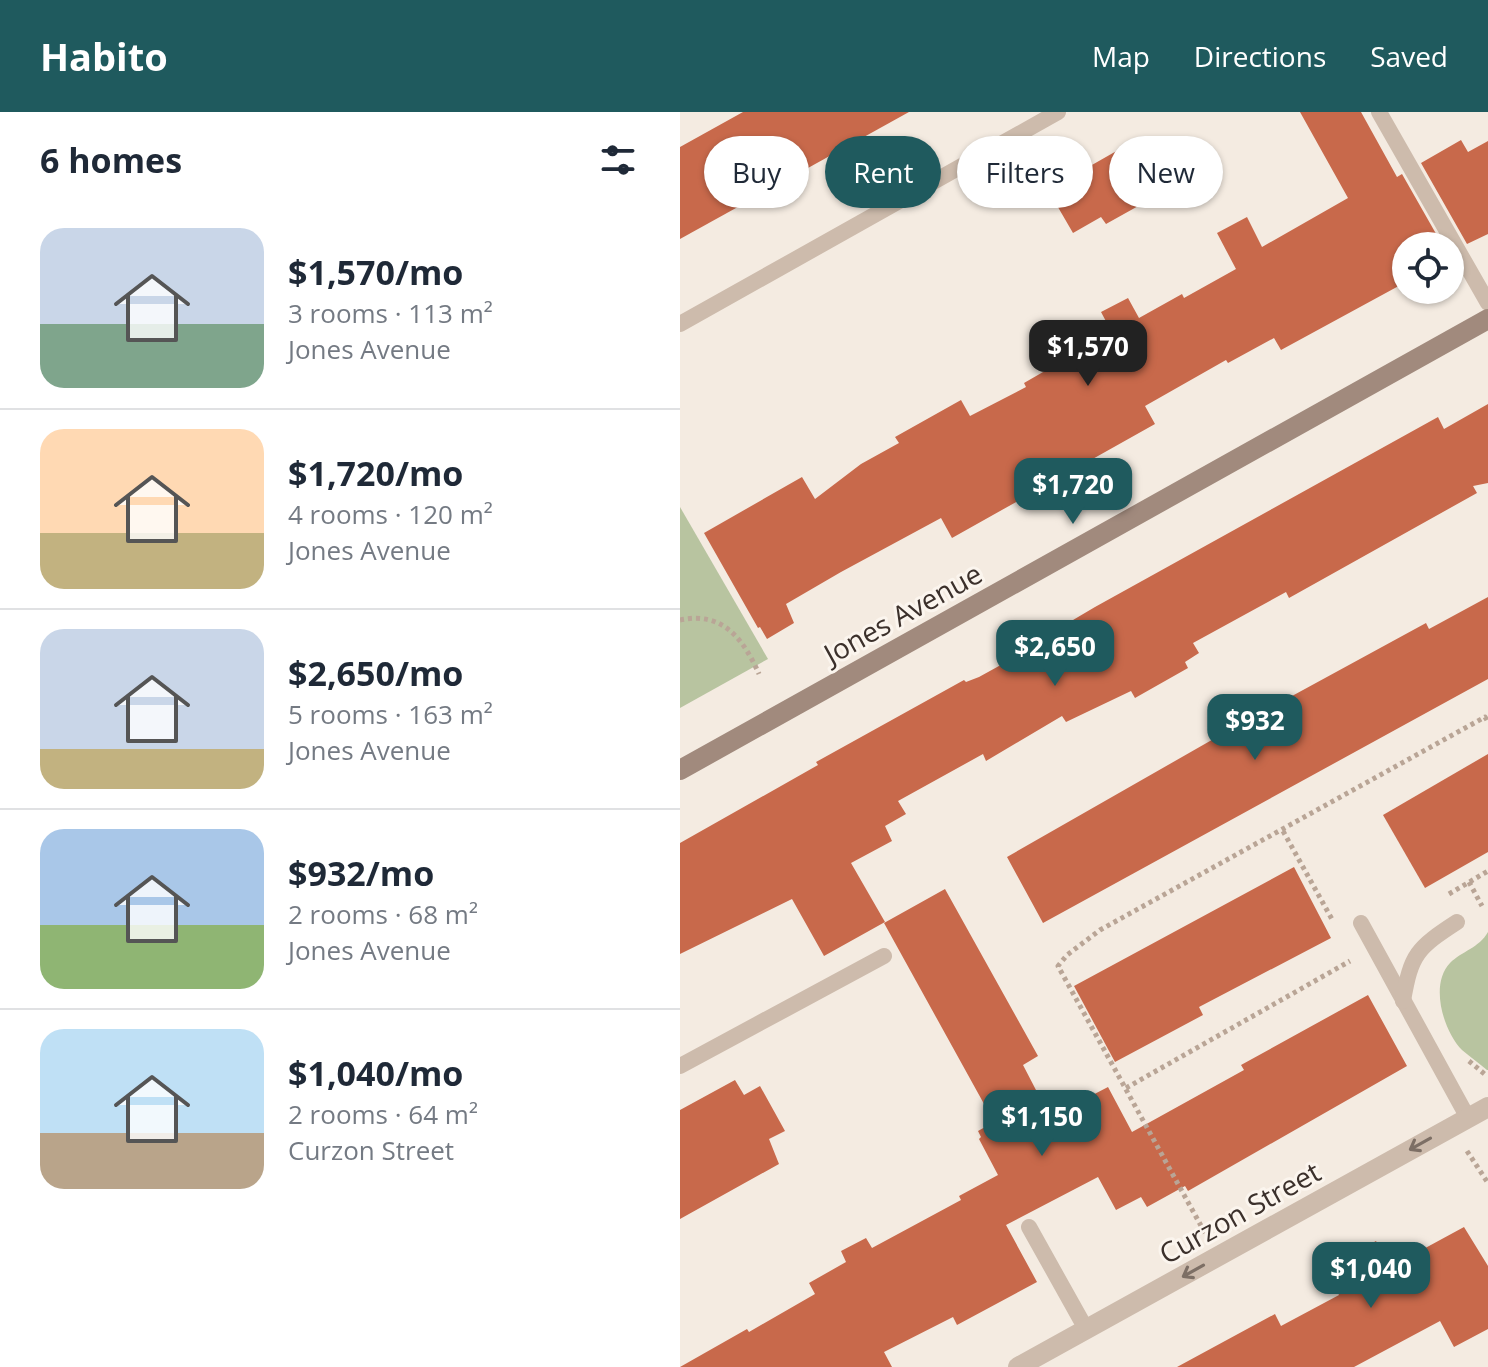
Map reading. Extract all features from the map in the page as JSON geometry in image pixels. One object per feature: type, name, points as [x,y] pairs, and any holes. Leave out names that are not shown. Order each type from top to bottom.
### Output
[{"type":"street","name":"Jones Avenue","points":[[680,770],[1488,319]]},
{"type":"street","name":"Curzon Street","points":[[1018,1367],[1488,1107]]},
{"type":"lane","points":[[680,324],[1058,112]]},
{"type":"lane","points":[[1379,112],[1488,303]]},
{"type":"lane","points":[[1403,1001],[1410,965],[1429,940],[1457,922]]},
{"type":"lane","points":[[1361,923],[1461,1121]]},
{"type":"lane","points":[[680,1066],[884,956]]},
{"type":"lane","points":[[1029,1227],[1086,1329]]},
{"type":"path","points":[[680,620],[708,617],[724,625],[736,635],[759,674]]},
{"type":"path","points":[[1206,1234],[1058,966],[1067,955],[1100,930],[1485,717],[1488,722]]},
{"type":"path","points":[[1446,896],[1488,871]]},
{"type":"path","points":[[1469,882],[1484,910]]},
{"type":"path","points":[[1126,1088],[1355,959]]},
{"type":"path","points":[[1465,1058],[1487,1076]]},
{"type":"path","points":[[1461,1121],[1467,1151],[1488,1183]]},
{"type":"green space","points":[[680,507],[768,659],[680,708]]},
{"type":"green space","points":[[1488,932],[1487,1070],[1455,1042],[1441,1008],[1440,983],[1450,963],[1480,942]]},
{"type":"building","points":[[743,112],[909,112],[866,136],[825,136],[825,159],[809,167],[809,136],[704,136],[704,208],[736,208],[680,239],[680,147]]},
{"type":"building","points":[[1300,112],[1361,112],[1397,177],[1402,174],[1435,232],[1392,232],[1392,290],[1281,350],[1274,338],[1228,363],[1226,360],[1145,406],[1155,424],[952,538],[941,518],[786,604],[794,623],[767,639],[758,628],[704,533],[802,477],[815,499],[861,464],[899,443],[895,437],[961,400],[970,416],[1026,387],[1024,383],[1083,349],[1080,342],[1109,327],[1101,312],[1128,298],[1139,318],[1182,294],[1184,298],[1236,269],[1217,233],[1247,217],[1262,247],[1348,198]]},
{"type":"building","points":[[1461,140],[1468,152],[1488,141],[1488,234],[1467,244],[1464,232],[1460,232],[1421,163]]},
{"type":"building","points":[[1109,155],[1109,208],[1135,208],[1106,224],[1101,217],[1073,233],[1058,208],[1093,208],[1093,164]]},
{"type":"building","points":[[1488,404],[1488,483],[1473,486],[1477,493],[1289,598],[1286,592],[1193,643],[1199,653],[1185,662],[1188,668],[1135,698],[1131,691],[1066,722],[1062,716],[986,761],[983,754],[898,801],[906,814],[885,826],[892,841],[851,863],[885,922],[824,956],[792,899],[680,954],[680,843],[818,765],[816,762],[964,680],[979,677],[1053,636],[1051,633],[1095,607],[1438,417],[1444,429]]},
{"type":"building","points":[[1488,597],[1488,679],[1043,923],[1007,857],[1224,733],[1426,623],[1429,629]]},
{"type":"building","points":[[1488,754],[1488,852],[1425,888],[1383,815]]},
{"type":"building","points":[[1294,867],[1331,938],[1199,1007],[1203,1015],[1115,1062],[1074,986]]},
{"type":"building","points":[[945,889],[1038,1056],[1023,1065],[1050,1117],[1108,1087],[1132,1132],[1244,1070],[1241,1065],[1368,995],[1407,1066],[1188,1191],[1185,1186],[1147,1207],[1141,1197],[1116,1210],[1098,1177],[1006,1225],[1037,1282],[957,1325],[953,1317],[884,1352],[892,1367],[680,1367],[815,1294],[809,1283],[846,1262],[841,1251],[866,1238],[872,1248],[961,1200],[959,1196],[998,1175],[979,1139],[978,1131],[994,1122],[884,923]]},
{"type":"building","points":[[735,1080],[744,1095],[760,1086],[785,1131],[769,1139],[779,1164],[680,1219],[680,1110]]},
{"type":"building","points":[[1464,1227],[1488,1266],[1488,1329],[1454,1347],[1440,1321],[1354,1367],[1177,1367],[1275,1314],[1281,1326],[1339,1295],[1325,1269],[1376,1241],[1381,1250],[1385,1248],[1394,1265]]}]
